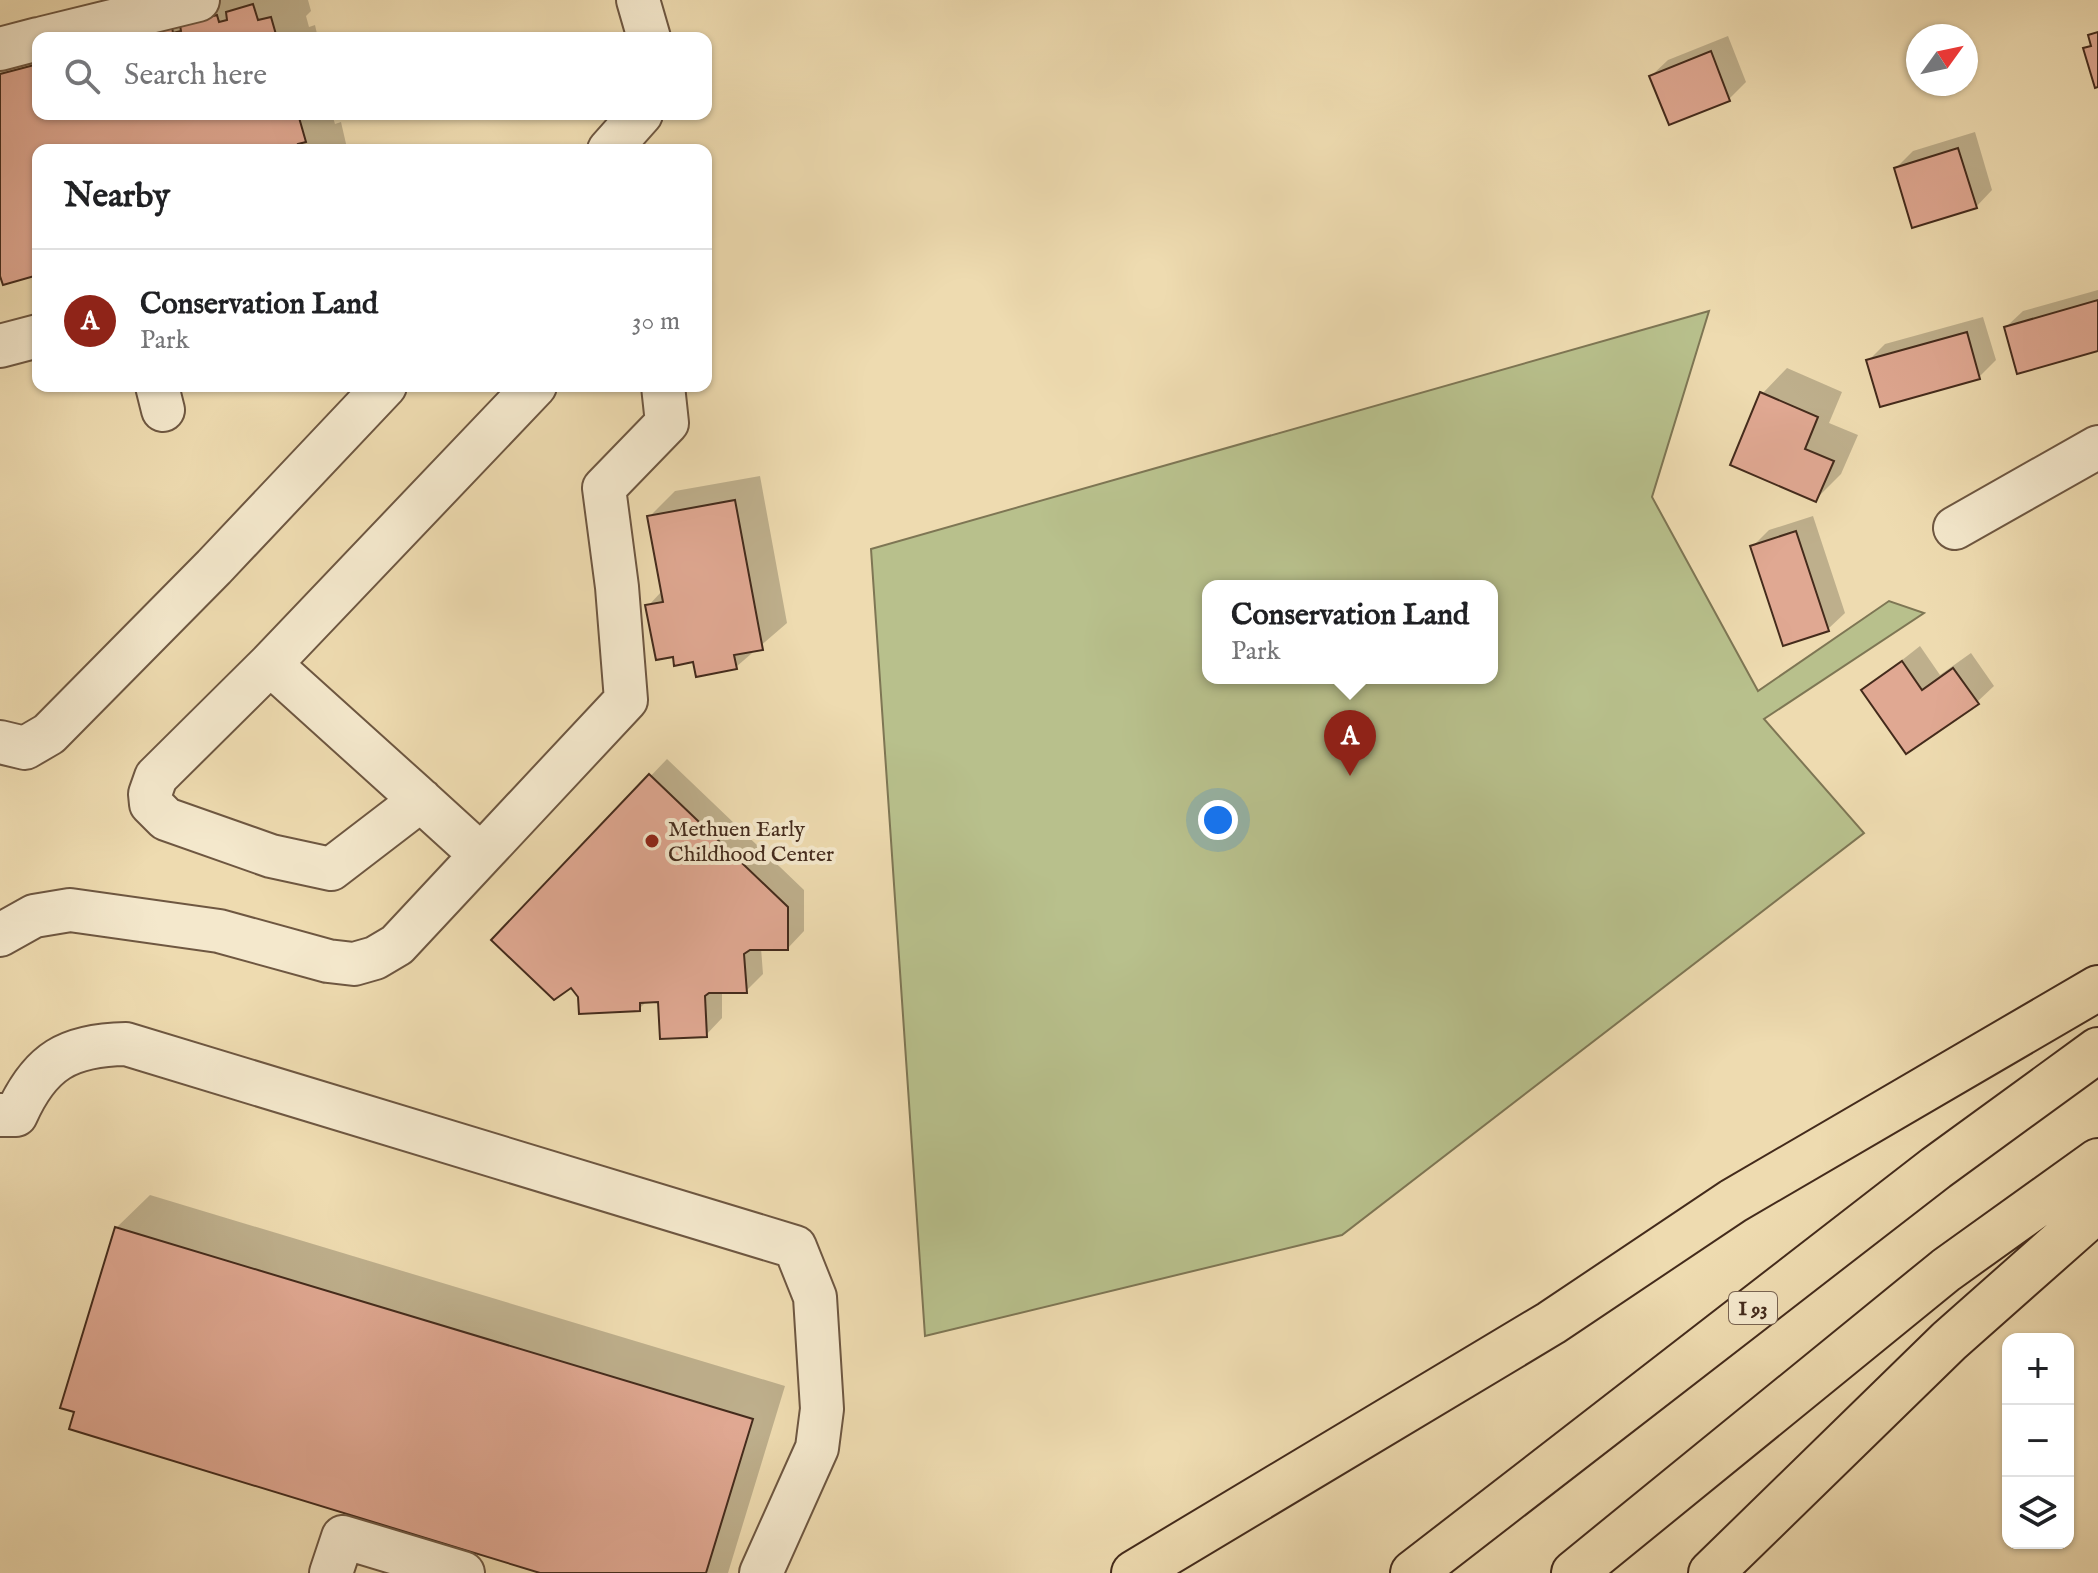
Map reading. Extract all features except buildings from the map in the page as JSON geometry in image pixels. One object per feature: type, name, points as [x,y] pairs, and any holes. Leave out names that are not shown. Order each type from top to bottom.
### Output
[{"type":"highway","points":[[1134,1573],[1551,1323],[1733,1201],[2098,988]]},
{"type":"highway","name":"I 93","points":[[1413,1573],[1911,1188],[2098,1050]]},
{"type":"highway","points":[[1574,1573],[1946,1270],[2098,1161]]},
{"type":"highway","points":[[1711,1573],[1949,1341],[2098,1209]]},
{"type":"street","points":[[69,32],[198,0]]},
{"type":"street","points":[[638,0],[647,32]]},
{"type":"street","points":[[0,49],[32,41]]},
{"type":"street","points":[[614,144],[636,120]]},
{"type":"street","points":[[0,346],[32,338]]},
{"type":"street","points":[[0,742],[25,748],[49,734],[214,567],[379,392]]},
{"type":"street","points":[[421,800],[331,869],[271,856],[166,819],[156,811],[150,794],[156,777],[270,664],[529,392]]},
{"type":"street","points":[[0,935],[34,916],[70,910],[219,931],[328,961],[354,964],[375,958],[397,945],[626,700],[617,587],[604,488],[667,423],[664,392]]},
{"type":"street","points":[[1955,528],[2098,447]]},
{"type":"street","points":[[270,664],[481,855]]},
{"type":"street","points":[[0,1115],[16,1115],[29,1085],[50,1063],[99,1045],[126,1044],[795,1247],[815,1297],[822,1409],[817,1448],[761,1573]]},
{"type":"street","points":[[331,1573],[343,1537],[463,1573]]},
{"type":"green space","points":[[1709,311],[1652,497],[1758,691],[1889,601],[1924,613],[1764,719],[1864,833],[1342,1235],[925,1336],[871,549]]},
{"type":"place","name":"Conservation Land","points":[[1350,776]]},
{"type":"place","name":"Methuen Early Childhood Center","points":[[652,841]]}]
